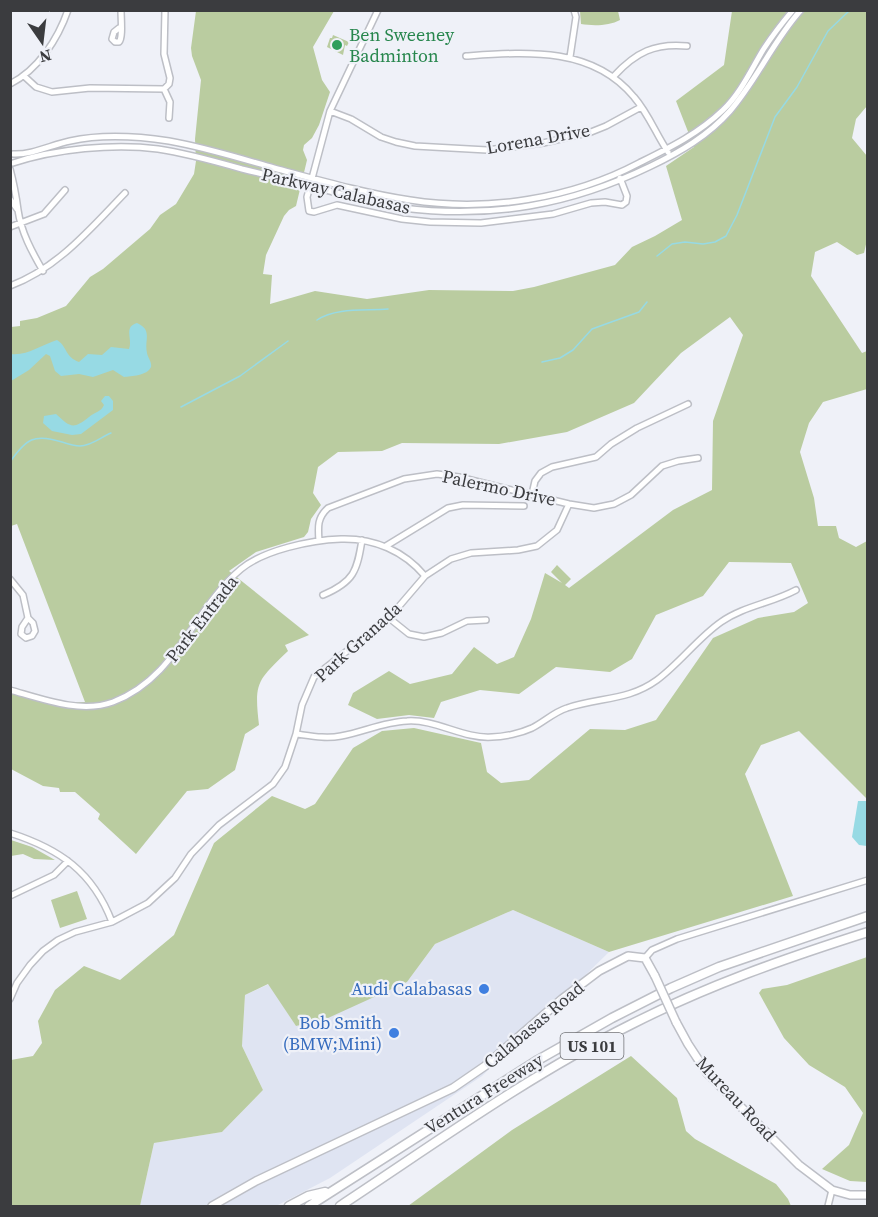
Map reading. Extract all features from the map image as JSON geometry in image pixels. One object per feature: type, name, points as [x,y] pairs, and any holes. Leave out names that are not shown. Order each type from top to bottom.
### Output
[{"type":"highway","name":"Ventura Freeway","points":[[309,1206],[538,1060],[612,1018],[719,967],[867,916]]},
{"type":"highway","name":"Ventura Freeway","points":[[340,1206],[546,1072],[629,1025],[754,969],[867,932]]},
{"type":"highway","points":[[289,1206],[308,1196],[334,1190]]},
{"type":"main road","name":"Calabasas Road","points":[[212,1206],[256,1181],[453,1088],[485,1066],[591,976],[628,956],[645,958]]},
{"type":"main road","name":"Mureau Road","points":[[645,958],[676,1022],[701,1065],[721,1088],[799,1165],[832,1190],[850,1195],[867,1195]]},
{"type":"street","points":[[10,84],[24,76],[54,41],[68,10]]},
{"type":"street","points":[[119,28],[121,10]]},
{"type":"street","points":[[24,76],[36,87],[52,92],[90,88],[164,89],[169,84],[170,78],[164,54],[165,10]]},
{"type":"street","points":[[378,10],[330,111],[307,197],[309,211],[314,212],[337,205],[402,219],[480,223],[553,214],[591,203],[604,202],[622,205],[626,202],[627,196],[618,173]]},
{"type":"street","points":[[570,57],[576,17],[574,10]]},
{"type":"street","name":"Parkway Calabasas","points":[[11,152],[27,153],[86,138],[146,138],[188,145],[390,197],[461,204],[501,203],[542,197],[618,173],[707,125],[739,91],[778,27],[793,10]]},
{"type":"street","name":"Parkway Calabasas","points":[[11,167],[36,157],[84,149],[110,147],[156,149],[402,208],[481,212],[547,204],[621,181],[689,146],[709,131],[730,111],[778,39],[801,10]]},
{"type":"street","points":[[614,76],[628,61],[649,49],[669,45],[687,46]]},
{"type":"street","points":[[466,56],[536,54],[570,57],[596,65],[614,76],[641,107],[671,156]]},
{"type":"street","points":[[164,89],[170,102],[169,118]]},
{"type":"street","name":"Lorena Drive","points":[[330,111],[351,119],[381,137],[396,142],[415,146],[487,150],[591,132],[641,107]]},
{"type":"street","points":[[11,152],[13,189],[17,209],[32,253],[43,271]]},
{"type":"street","points":[[10,227],[44,214],[65,190]]},
{"type":"street","points":[[10,286],[43,271],[65,254],[125,193]]},
{"type":"street","points":[[10,199],[17,209]]},
{"type":"street","points":[[532,494],[535,481],[541,473],[552,467],[596,457],[611,444],[637,428],[688,404]]},
{"type":"street","name":"Palermo Drive","points":[[319,541],[318,523],[321,515],[328,508],[404,479],[437,474],[459,477],[594,508],[614,504],[631,495],[662,466],[698,458]]},
{"type":"street","name":"Park Granada","points":[[10,999],[17,983],[30,964],[43,951],[58,940],[75,932],[112,922],[130,914],[158,896],[175,878],[190,854],[219,825],[273,784],[285,767],[296,734],[302,705],[314,677],[389,618],[425,576],[452,559],[471,553],[518,550],[537,546],[557,530],[569,504]]},
{"type":"street","points":[[386,546],[448,508],[463,505],[524,506]]},
{"type":"street","points":[[323,595],[353,576],[358,564],[362,540]]},
{"type":"street","name":"Park Entrada","points":[[10,690],[58,704],[82,706],[104,705],[125,697],[159,673],[223,587],[243,568],[260,557],[319,541],[362,540],[386,546],[408,558],[425,576]]},
{"type":"street","points":[[10,579],[23,595],[28,618]]},
{"type":"street","points":[[296,734],[325,738],[340,737],[384,724],[409,720],[491,737],[531,729],[563,710],[584,702],[607,700],[639,692],[659,679],[720,622],[739,611],[780,598],[796,590]]},
{"type":"street","points":[[389,618],[409,634],[424,637],[442,633],[467,621],[486,620]]},
{"type":"street","points":[[10,833],[38,842],[83,872],[94,885],[112,922]]},
{"type":"street","points":[[10,896],[54,874],[68,861]]},
{"type":"street","name":"Calabasas Road","points":[[645,958],[652,950],[676,939],[867,880]]},
{"type":"street","points":[[828,1206],[832,1190]]},
{"type":"shaded area","points":[[513,910],[609,952],[482,1076],[330,1178],[276,1206],[140,1206],[154,1143],[222,1132],[263,1090],[242,1046],[245,995],[269,984],[296,1026],[407,982],[435,944]]},
{"type":"green space","points":[[196,11],[334,11],[313,47],[322,80],[330,92],[319,125],[312,138],[304,145],[303,150],[307,160],[296,206],[284,216],[266,255],[263,274],[272,275],[270,304],[315,291],[367,299],[429,290],[513,291],[615,265],[632,247],[682,220],[666,166],[694,147],[676,101],[724,65],[732,11],[867,11],[867,106],[856,119],[852,138],[867,156],[867,240],[864,253],[857,255],[837,242],[815,252],[811,276],[862,353],[867,351],[867,389],[823,402],[809,423],[800,452],[814,498],[818,526],[836,526],[839,538],[856,547],[867,541],[867,799],[799,731],[761,745],[745,774],[793,896],[609,952],[513,910],[435,944],[407,982],[328,1018],[296,1026],[268,984],[245,995],[242,1046],[263,1090],[222,1132],[154,1143],[140,1206],[11,1206],[11,1060],[33,1056],[42,1043],[38,1021],[55,990],[84,966],[120,980],[174,935],[214,843],[272,796],[305,809],[315,804],[353,748],[382,731],[414,728],[481,743],[487,772],[501,783],[529,780],[590,729],[625,730],[656,720],[713,638],[758,618],[794,612],[808,603],[791,563],[729,562],[703,596],[656,615],[632,659],[610,672],[556,667],[519,694],[480,690],[441,702],[434,718],[409,715],[377,719],[348,705],[353,693],[389,671],[410,684],[452,674],[474,647],[497,664],[514,657],[531,619],[545,573],[562,583],[551,572],[557,565],[571,579],[565,585],[569,588],[673,510],[712,490],[713,421],[743,335],[730,317],[681,353],[634,403],[567,432],[499,444],[402,443],[382,451],[338,452],[318,467],[313,493],[321,505],[311,519],[308,532],[304,537],[256,552],[229,571],[309,635],[285,645],[288,651],[260,683],[257,700],[259,725],[245,734],[235,770],[208,789],[187,791],[136,854],[98,819],[100,814],[75,792],[60,792],[59,788],[43,786],[11,769],[10,690],[58,703],[85,702],[17,524],[11,526],[11,327],[20,326],[20,321],[37,318],[66,306],[90,277],[103,269],[150,229],[160,215],[176,204],[194,174],[201,80],[191,48]]},
{"type":"green space","points":[[580,11],[618,11],[620,20],[601,25],[581,24]]},
{"type":"green space","name":"Ben Sweeney Badminton","points":[[333,35],[349,42],[347,46],[345,45],[343,55],[327,47]]},
{"type":"green space","points":[[11,840],[32,847],[55,860],[34,859],[23,854],[11,856]]},
{"type":"green space","points":[[77,891],[87,919],[60,928],[51,900]]},
{"type":"green space","points":[[867,957],[867,1182],[850,1181],[822,1169],[849,1145],[863,1113],[845,1087],[809,1065],[784,1038],[759,993],[762,989],[787,985]]},
{"type":"green space","points":[[631,1056],[677,1098],[686,1131],[695,1139],[776,1184],[791,1206],[408,1206],[512,1130]]},
{"type":"water","points":[[137,323],[146,332],[146,348],[151,365],[149,370],[143,374],[124,377],[113,370],[93,377],[79,374],[61,376],[55,371],[50,356],[46,354],[29,370],[11,381],[11,354],[28,352],[57,340],[74,360],[79,362],[88,354],[102,355],[111,347],[129,349],[129,330]]},
{"type":"water","points":[[105,396],[109,396],[113,401],[113,410],[81,434],[72,435],[52,431],[43,423],[44,416],[56,414],[68,424],[79,424],[101,409],[104,405],[101,401]]},
{"type":"water","points":[[858,801],[867,801],[867,846],[859,845],[852,837]]},
{"type":"waterway","points":[[657,256],[672,244],[685,242],[703,244],[715,242],[726,236],[737,215],[775,117],[797,87],[828,31],[850,10]]},
{"type":"waterway","points":[[542,362],[560,358],[573,350],[592,329],[639,312],[647,302]]},
{"type":"waterway","points":[[317,320],[342,311],[388,309]]},
{"type":"waterway","points":[[181,407],[240,376],[288,341]]},
{"type":"waterway","points":[[10,462],[26,443],[37,438],[84,446],[111,433]]},
{"type":"place","name":"Ben Sweeney Badminton","points":[[337,45]]},
{"type":"place","name":"Audi Calabasas","points":[[484,989]]},
{"type":"place","name":"Bob Smith (BMW;Mini)","points":[[394,1033]]}]
